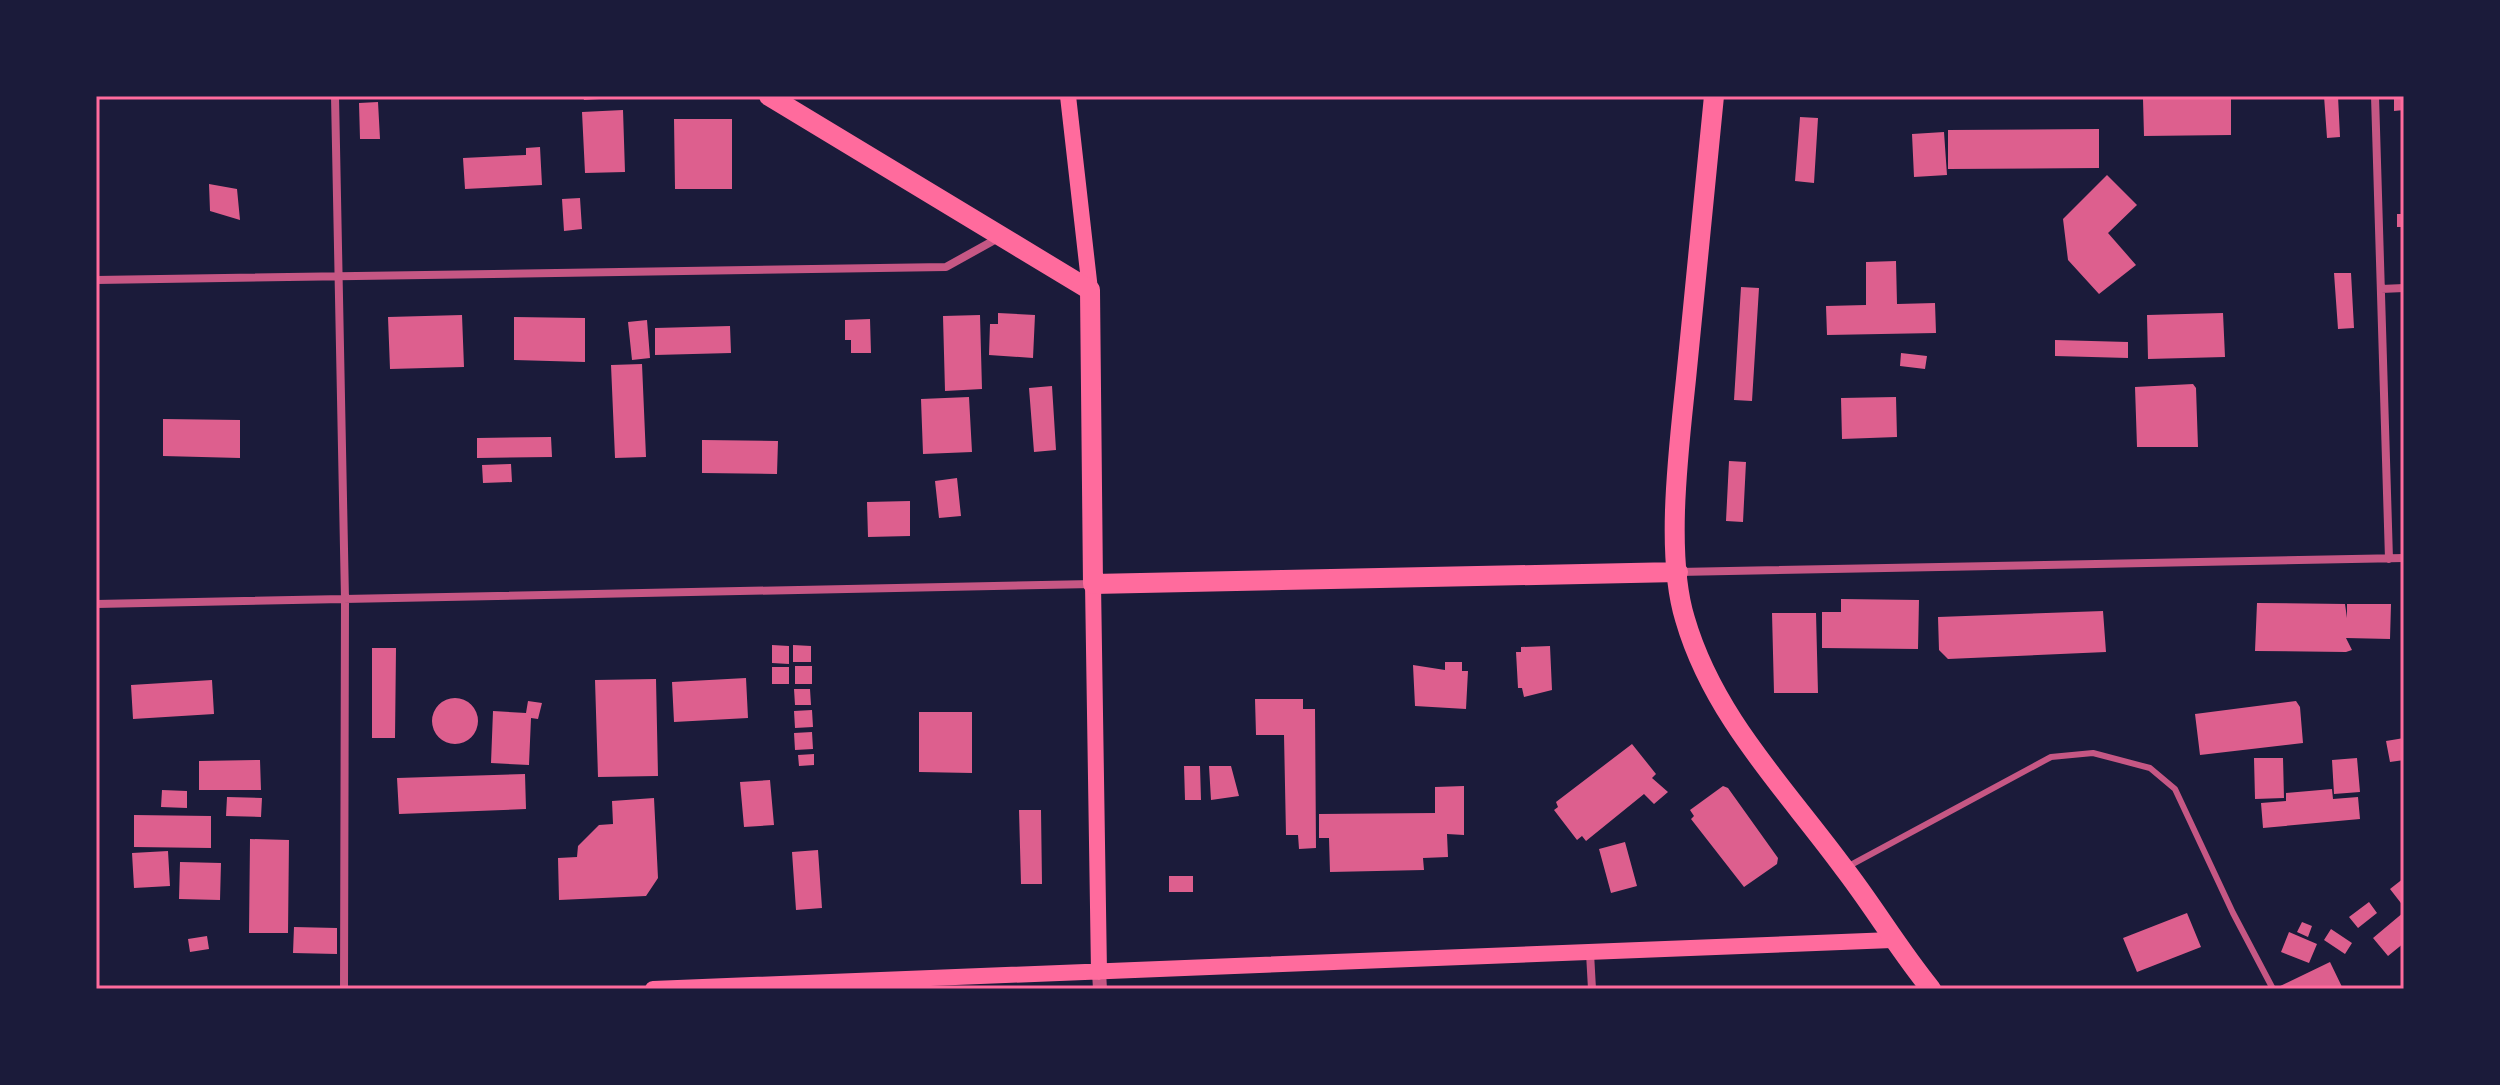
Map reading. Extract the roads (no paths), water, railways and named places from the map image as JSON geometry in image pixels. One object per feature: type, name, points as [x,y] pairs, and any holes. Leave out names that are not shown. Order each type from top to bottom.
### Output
[{"type":"main road","points":[[769,96],[1090,290]]},
{"type":"main road","points":[[1068,96],[1090,290],[1100,980]]},
{"type":"main road","points":[[1714,96],[1676,479],[1678,572],[1684,617],[1699,659],[1743,739],[1845,868],[1892,940],[1931,989]]},
{"type":"main road","points":[[1093,584],[1678,572]]},
{"type":"main road","points":[[653,989],[1100,980],[1892,940]]},
{"type":"street","points":[[335,96],[341,276],[345,599],[344,989]]},
{"type":"street","points":[[2375,96],[2389,559]]},
{"type":"street","points":[[96,280],[946,267],[1000,237]]},
{"type":"street","points":[[2381,289],[2404,288]]},
{"type":"street","points":[[1678,572],[2404,558]]},
{"type":"street","points":[[96,604],[1093,584]]},
{"type":"street","points":[[1590,953],[1592,989]]},
{"type":"lane","points":[[1845,868],[2051,757],[2093,753],[2150,768],[2175,789],[2233,913],[2273,989]]}]
